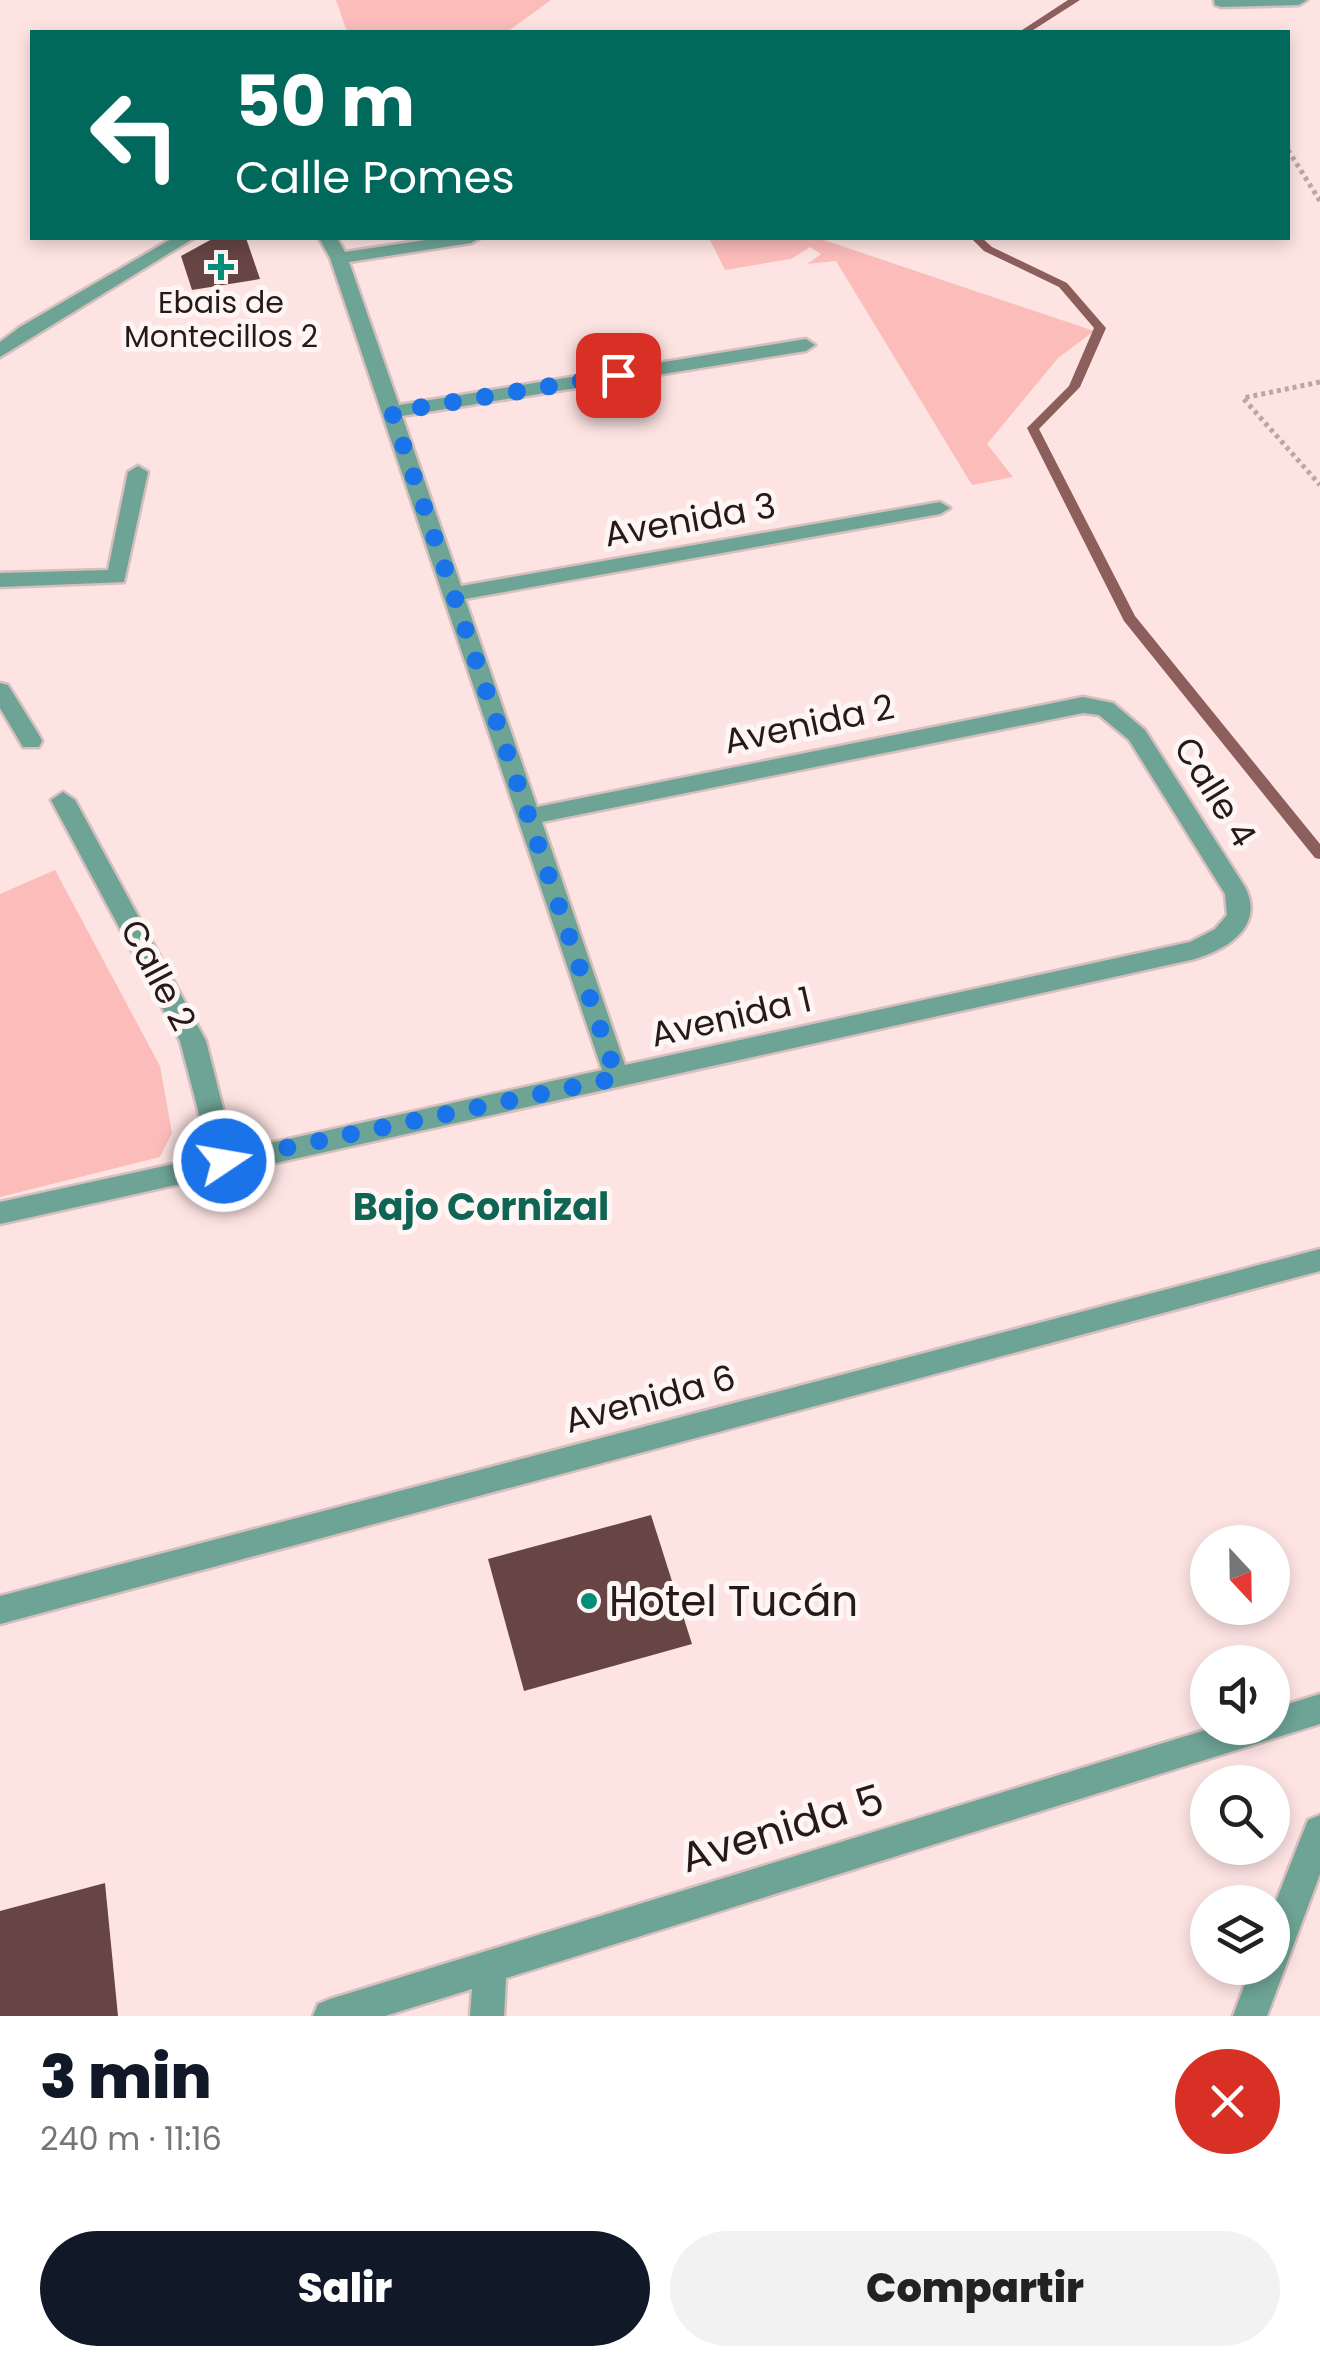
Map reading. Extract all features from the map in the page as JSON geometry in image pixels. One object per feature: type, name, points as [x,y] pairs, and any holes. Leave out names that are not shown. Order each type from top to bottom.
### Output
[{"type":"street","points":[[1220,2],[1299,0]]},
{"type":"street","points":[[0,352],[27,331],[182,240]]},
{"type":"street","points":[[329,240],[339,258],[392,412],[617,1078]]},
{"type":"street","points":[[339,258],[458,240]]},
{"type":"street","points":[[392,412],[806,345]]},
{"type":"street","points":[[0,580],[117,577],[138,472]]},
{"type":"street","name":"Avenida 3","points":[[451,595],[940,508]]},
{"type":"street","points":[[0,690],[31,741]]},
{"type":"street","name":"Avenida 2","points":[[527,817],[1049,710],[1083,705],[1105,708]]},
{"type":"street","name":"Calle 4","points":[[1105,708],[1137,735],[1238,893],[1242,910],[1236,925]]},
{"type":"street","name":"Calle 2","points":[[64,800],[194,1042],[224,1161]]},
{"type":"street","name":"Avenida 1","points":[[0,1214],[224,1161],[1195,950],[1221,938],[1236,925]]},
{"type":"street","name":"Avenida 6","points":[[0,1610],[1320,1260]]},
{"type":"street","points":[[1290,1718],[1320,1709]]},
{"type":"street","name":"Avenida 5","points":[[330,2016],[1205,1745]]},
{"type":"street","points":[[1290,1909],[1320,1831]]},
{"type":"street","points":[[488,2016],[490,1965]]},
{"type":"street","points":[[1250,2016],[1262,1985]]},
{"type":"path","points":[[1290,153],[1320,201]]},
{"type":"path","points":[[1320,382],[1244,398],[1320,485]]},
{"type":"shaded area","points":[[336,0],[551,0],[510,30],[346,30]]},
{"type":"shaded area","points":[[710,240],[824,240],[1094,331],[1058,358],[987,444],[1013,477],[972,485],[836,261],[807,264],[821,254],[810,247],[791,259],[725,270]]},
{"type":"shaded area","points":[[55,870],[160,1066],[172,1133],[160,1157],[0,1197],[0,894]]},
{"type":"building","name":"Ebais de Montecillos 2","points":[[210,240],[247,240],[260,279],[192,290],[181,256]]},
{"type":"building","name":"Hotel Tucán","points":[[651,1515],[692,1644],[524,1691],[488,1559]]},
{"type":"building","points":[[105,1883],[118,2016],[0,2016],[0,1911]]},
{"type":"waterway","points":[[1027,30],[1075,0]]},
{"type":"waterway","points":[[978,240],[988,249],[1063,285],[1100,328],[1074,387],[1033,428],[1129,618],[1320,854]]},
{"type":"place","name":"Ebais de Montecillos 2","points":[[221,267]]},
{"type":"place","name":"Hotel Tucán","points":[[589,1601]]},
{"type":"district","name":"Bajo Cornizal","points":[[481,1207]]},
{"type":"route","points":[[224,1161],[617,1078],[392,412],[618,375]]}]
